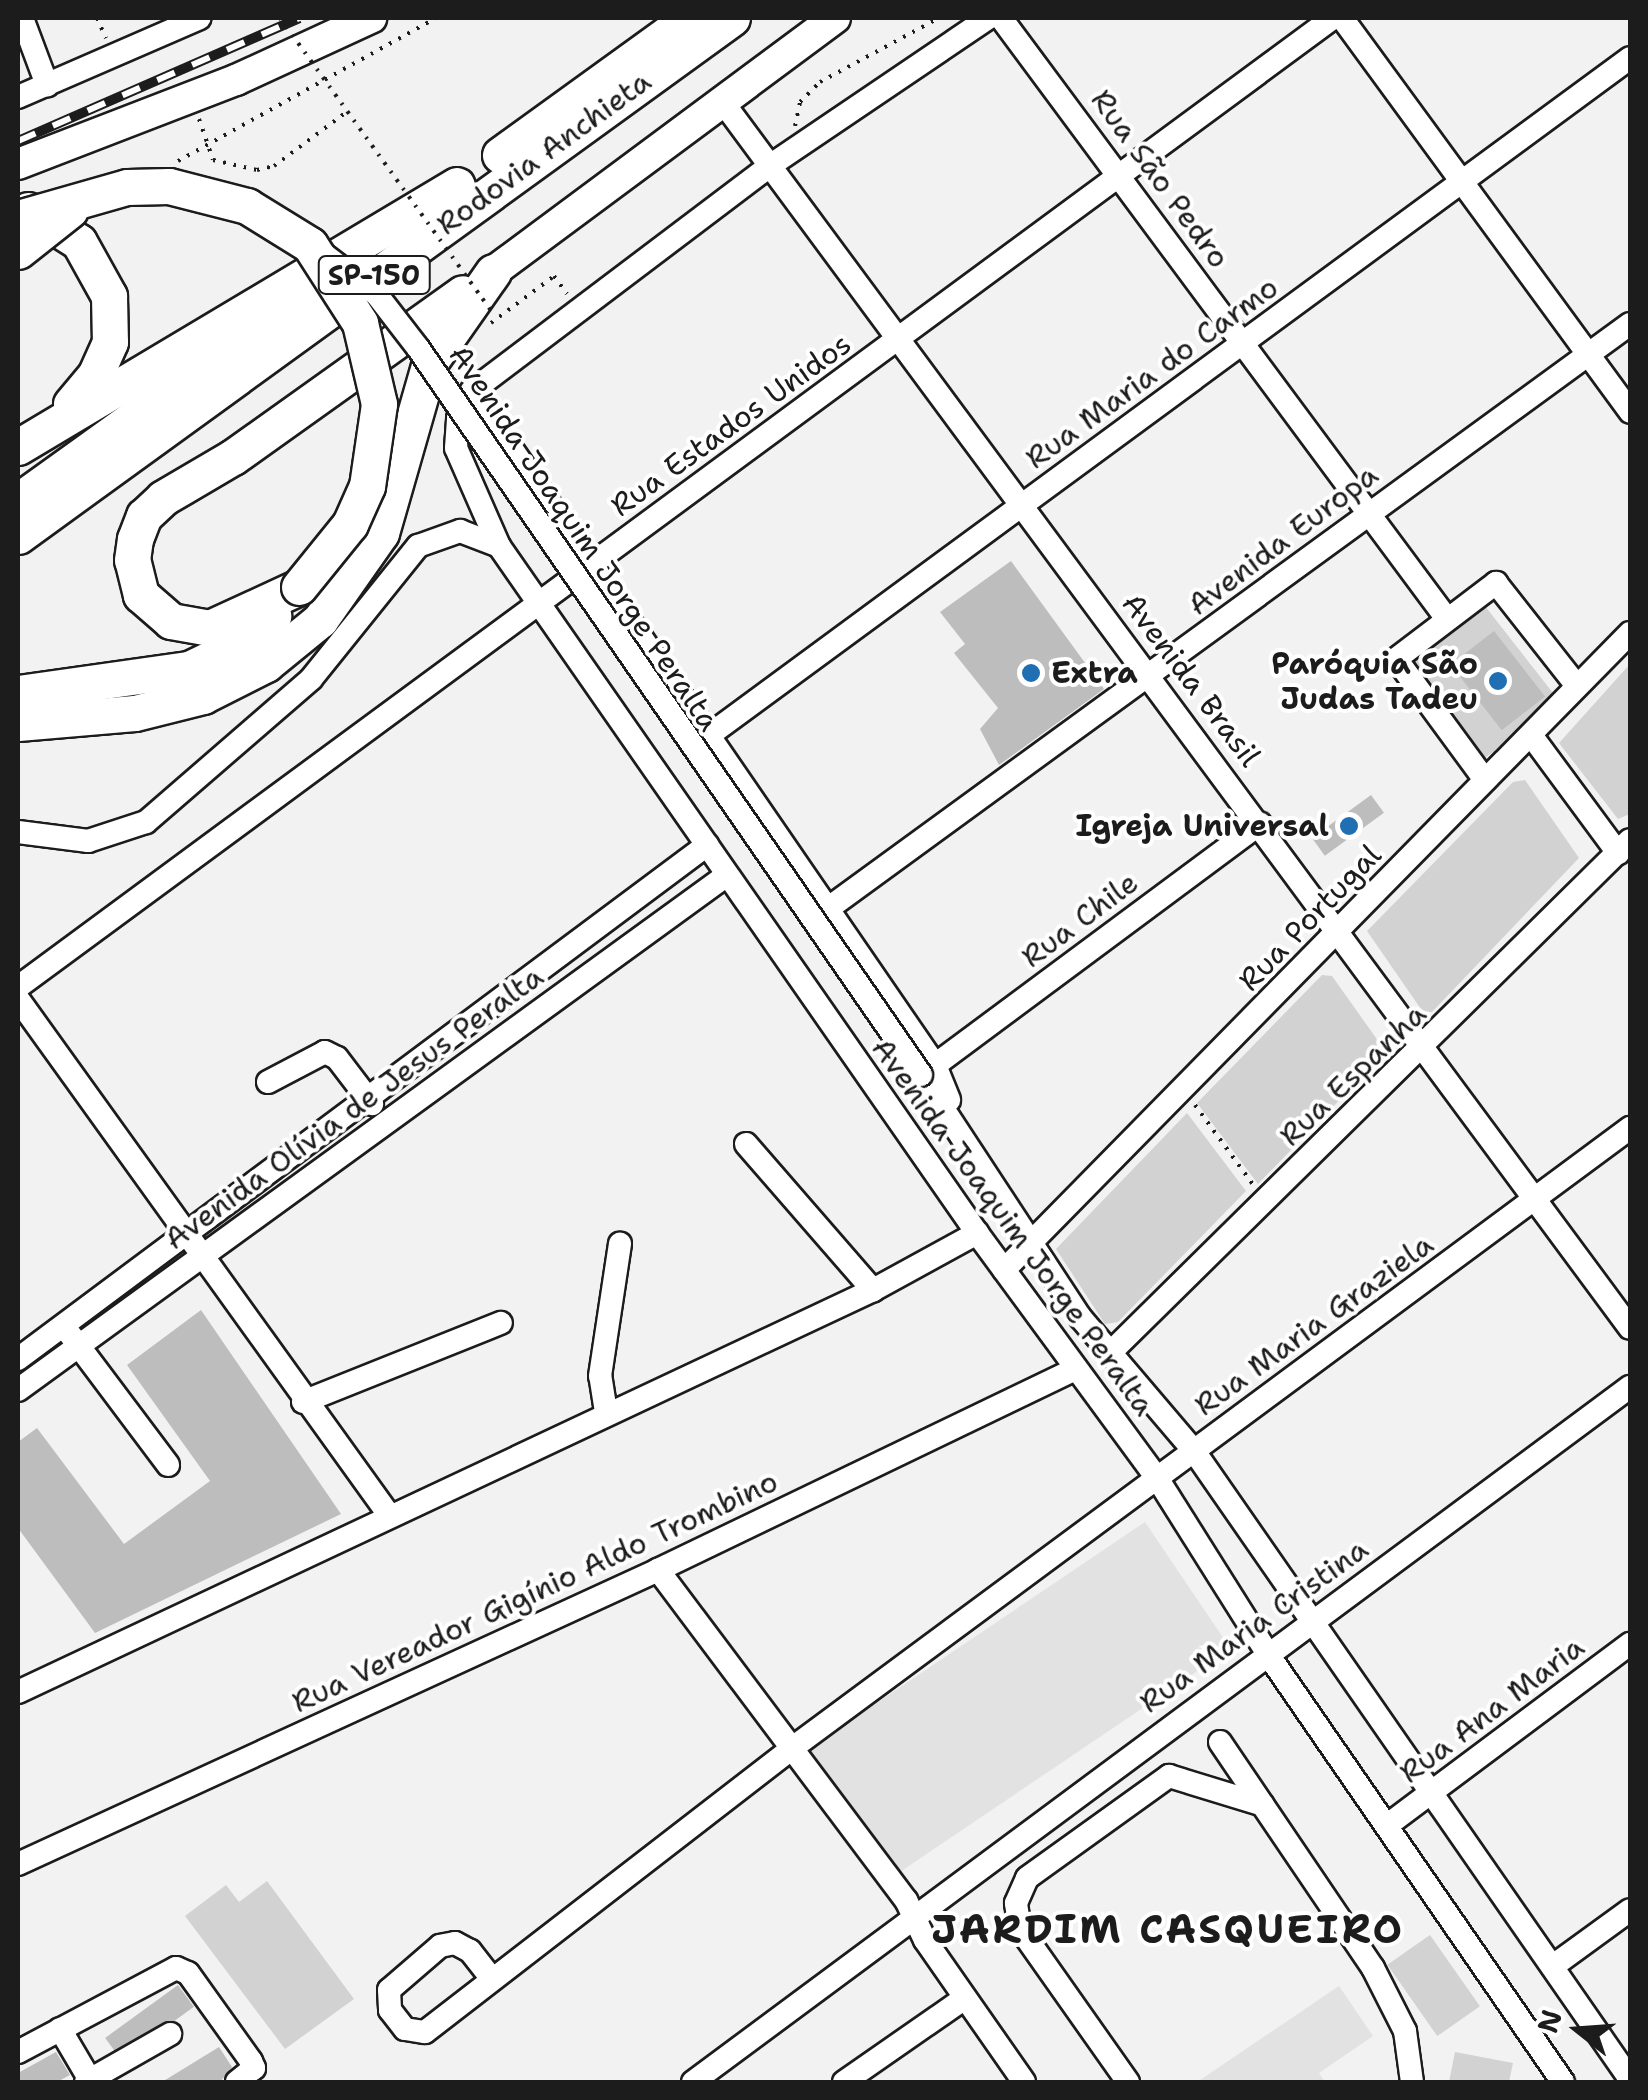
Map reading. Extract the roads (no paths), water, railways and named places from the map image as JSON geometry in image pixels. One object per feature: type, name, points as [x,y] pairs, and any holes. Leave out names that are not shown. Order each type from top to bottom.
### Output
[{"type":"highway","name":"Rodovia Anchieta","points":[[18,501],[689,18]]},
{"type":"highway","name":"Rodovia Anchieta","points":[[18,536],[732,18]]},
{"type":"highway","points":[[18,447],[458,185]]},
{"type":"highway","points":[[18,218],[86,196],[168,186],[208,192],[247,206],[310,245],[360,322],[379,404],[367,486],[350,524],[299,587],[241,644],[188,669],[35,692]]},
{"type":"highway","points":[[18,252],[86,196]]},
{"type":"highway","points":[[18,206],[79,242],[109,296],[110,342],[96,374],[52,426]]},
{"type":"highway","points":[[299,587],[210,628],[171,621],[155,610],[135,579],[136,539],[144,516],[493,272]]},
{"type":"highway","points":[[18,723],[135,713],[203,696],[266,664],[320,620],[364,564],[388,517],[430,362],[493,272]]},
{"type":"main road","points":[[18,164],[236,80],[371,18]]},
{"type":"main road","points":[[493,272],[835,18]]},
{"type":"street","points":[[22,18],[47,85]]},
{"type":"street","points":[[18,97],[200,18]]},
{"type":"street","points":[[472,391],[771,165],[988,18]]},
{"type":"street","name":"Rua São Pedro","points":[[1001,18],[1123,174],[1366,513],[1447,619]]},
{"type":"street","name":"Rua Estados Unidos","points":[[18,987],[1333,18]]},
{"type":"street","points":[[1342,18],[1630,412]]},
{"type":"street","name":"Rua Maria do Carmo","points":[[708,736],[1630,58]]},
{"type":"street","name":"Avenida Brasil","points":[[722,101],[902,336],[1424,1048],[1538,1197],[1630,1328]]},
{"type":"street","name":"Avenida Joaquim Jorge Peralta","points":[[310,245],[377,295],[418,348],[928,1070]]},
{"type":"street","name":"Avenida Europa","points":[[826,910],[1630,324]]},
{"type":"street","name":"Avenida Joaquim Jorge Peralta","points":[[1563,2082],[1389,1824],[1267,1653],[1157,1478],[977,1233],[499,546],[456,448],[458,418],[472,391],[588,568],[826,910],[928,1070],[960,1131],[1080,1316],[1113,1350],[1194,1451],[1630,2079]]},
{"type":"street","points":[[18,832],[88,841],[146,822],[311,679],[418,546],[440,534],[460,532],[499,546]]},
{"type":"street","points":[[1484,780],[1396,659],[1496,583],[1578,686]]},
{"type":"street","name":"Rua Portugal","points":[[1004,1270],[1033,1245],[1630,634]]},
{"type":"street","points":[[1531,735],[1624,847]]},
{"type":"street","name":"Rua Chile","points":[[928,1070],[1260,824]]},
{"type":"street","name":"Avenida Olívia de Jesus Peralta","points":[[18,1360],[185,1238],[366,1094],[707,845]]},
{"type":"street","name":"Rua Espanha","points":[[1113,1350],[1624,847]]},
{"type":"street","name":"Avenida Olívia de Jesus Peralta","points":[[18,1390],[727,875]]},
{"type":"street","points":[[18,999],[198,1258],[389,1515]]},
{"type":"street","points":[[465,1022],[485,1051]]},
{"type":"street","points":[[268,1082],[325,1052],[338,1058],[385,1123]]},
{"type":"street","name":"Rua Maria Graziela","points":[[492,1979],[470,1952],[455,1942],[440,1946],[388,1990],[390,2010],[405,2029],[424,2032],[792,1749],[1630,1128]]},
{"type":"street","points":[[746,1144],[874,1290]]},
{"type":"street","points":[[18,1692],[606,1412],[874,1290],[977,1233]]},
{"type":"street","points":[[606,1412],[600,1376],[620,1243]]},
{"type":"street","points":[[303,1402],[501,1323]]},
{"type":"street","points":[[64,1327],[168,1466]]},
{"type":"street","name":"Rua Vereador Gigínio Aldo Trombino","points":[[18,1864],[658,1570],[1075,1369]]},
{"type":"street","name":"Rua Maria Cristina","points":[[694,2082],[1630,1387]]},
{"type":"street","points":[[658,1570],[914,1917],[1018,2080]]},
{"type":"street","name":"Rua Ana Maria","points":[[1389,1824],[1630,1644]]},
{"type":"street","points":[[1220,1742],[1373,1968],[1405,2031],[1412,2082]]},
{"type":"street","points":[[1128,2082],[1020,1929],[1016,1902],[1027,1878],[1169,1776],[1263,1805]]},
{"type":"street","points":[[1553,1966],[1630,1910]]},
{"type":"street","points":[[18,2052],[169,1970],[182,1970],[251,2060],[254,2068],[237,2082]]},
{"type":"street","points":[[848,2081],[965,1998]]},
{"type":"street","points":[[60,2029],[88,2081],[170,2034]]},
{"type":"railway","points":[[18,141],[299,18]]},
{"type":"place","name":"Extra","points":[[1031,673]]},
{"type":"place","name":"Paróquia São Judas Tadeu","points":[[1498,681]]},
{"type":"place","name":"Igreja Universal","points":[[1349,826]]},
{"type":"district","name":"JARDIM CASQUEIRO","points":[[1168,1929]]}]
